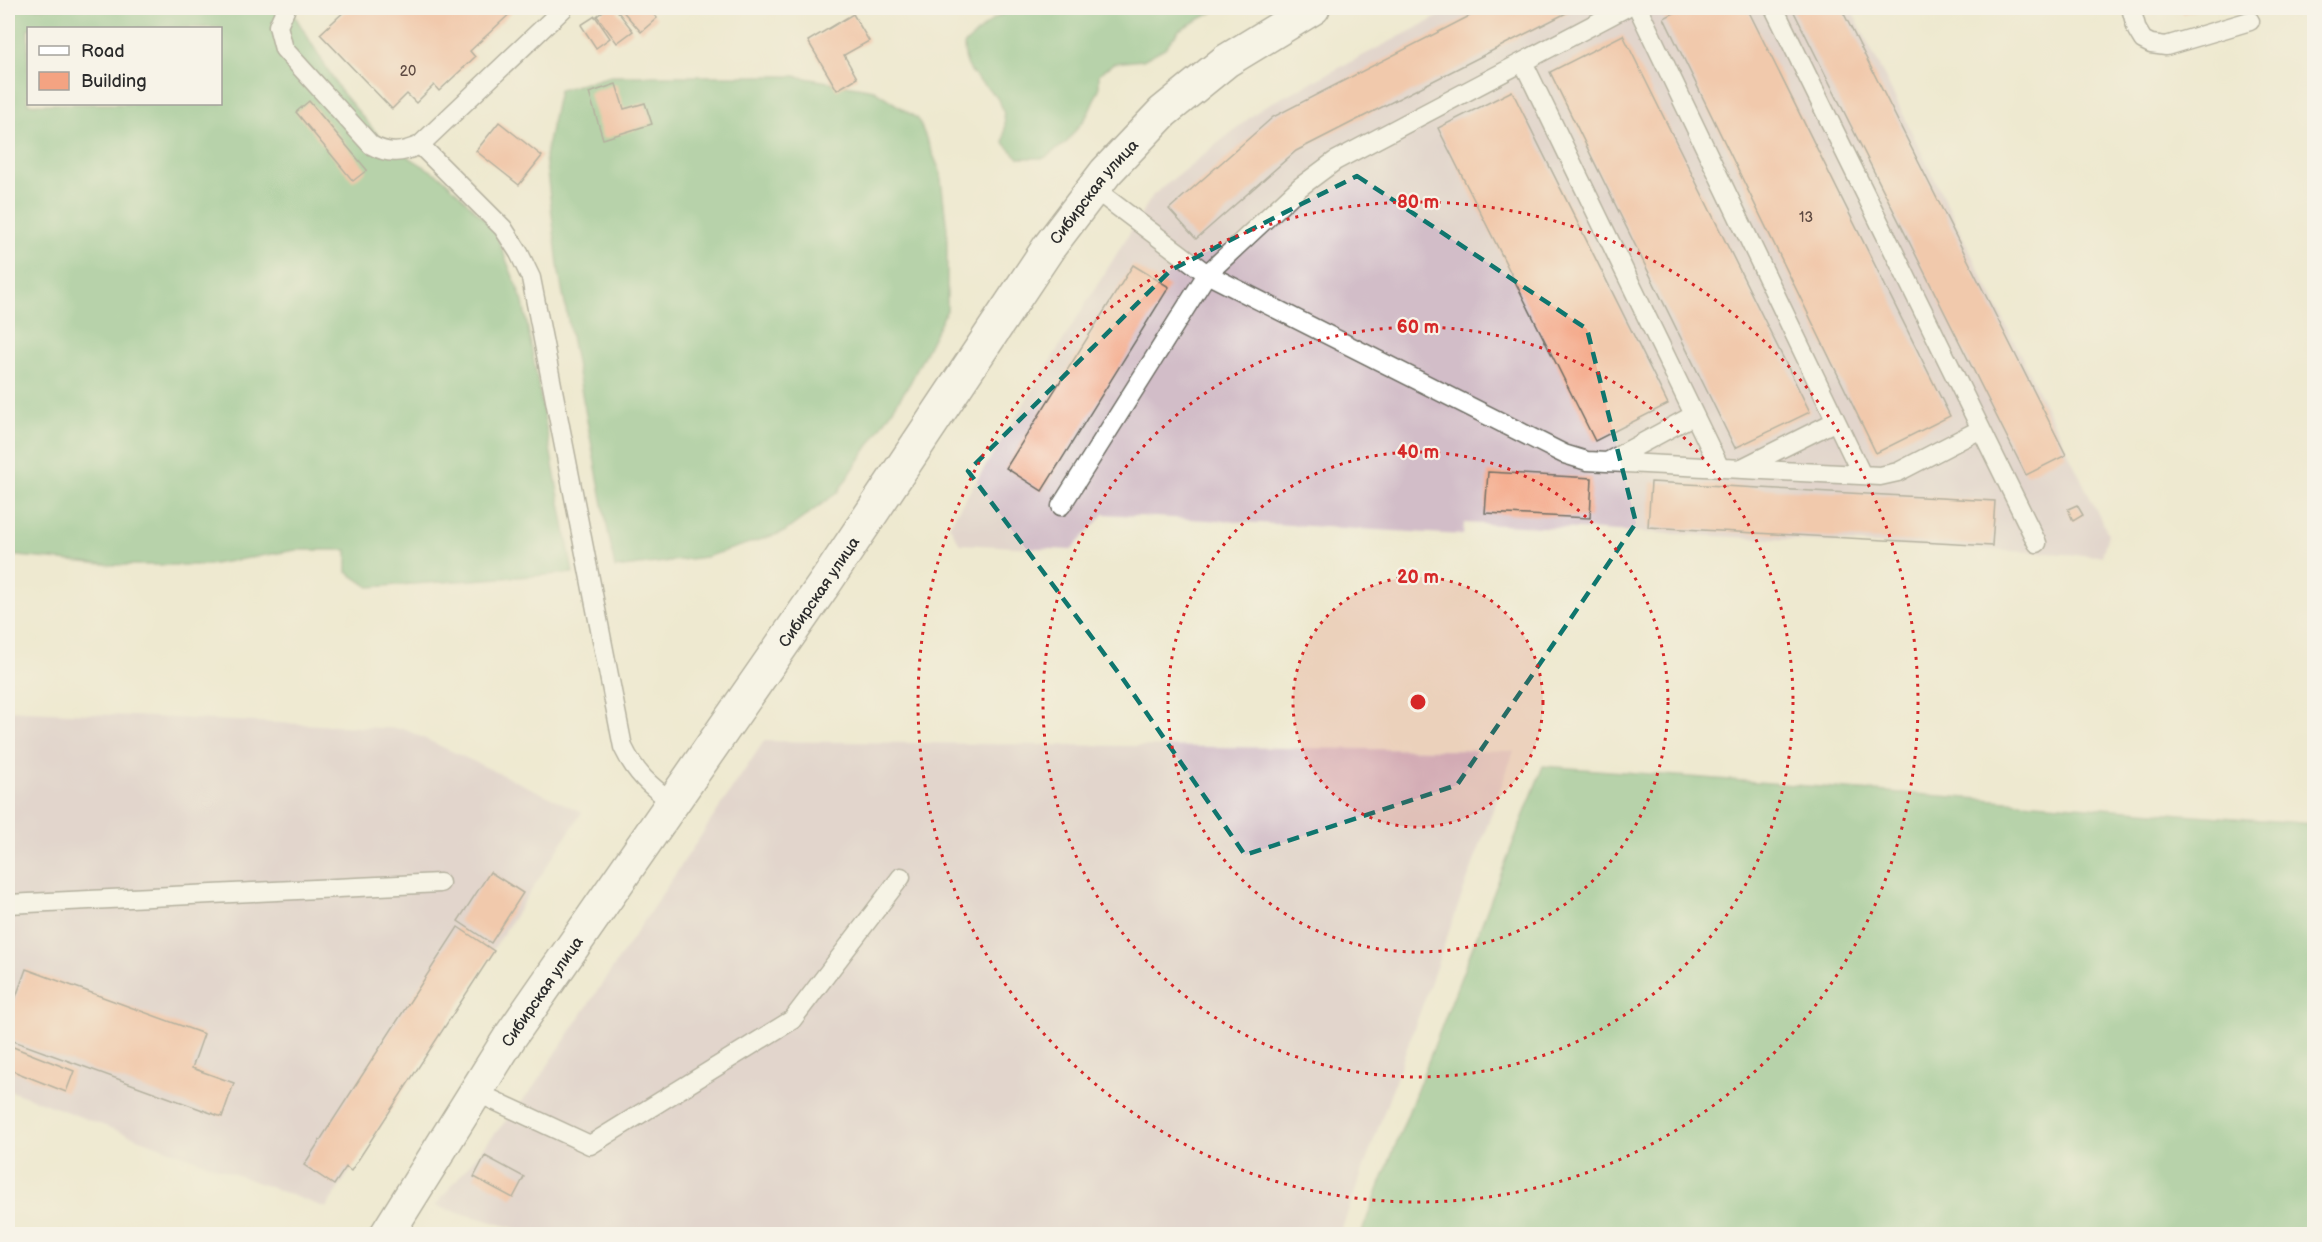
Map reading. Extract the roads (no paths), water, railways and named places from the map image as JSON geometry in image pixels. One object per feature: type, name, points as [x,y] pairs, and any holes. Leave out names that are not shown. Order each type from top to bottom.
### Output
[{"type":"street","name":"Сибирская улица","points":[[387,1234],[510,1036],[827,580],[1048,247],[1106,172],[1163,112],[1226,61],[1313,8]]},
{"type":"lane","points":[[286,10],[278,26],[284,49],[371,145],[382,152],[394,153],[406,152],[420,145],[564,8]]},
{"type":"lane","points":[[1062,506],[1207,274],[1300,187],[1335,160],[1625,8]]},
{"type":"lane","points":[[1638,8],[1862,475]]},
{"type":"lane","points":[[1774,8],[2037,543]]},
{"type":"lane","points":[[2131,8],[2143,40],[2151,44],[2166,46],[2250,21]]},
{"type":"lane","points":[[1523,62],[1720,468]]},
{"type":"lane","points":[[420,145],[503,228],[531,278],[622,747],[632,766],[645,781],[673,803]]},
{"type":"lane","points":[[1093,188],[1207,274],[1564,454],[1587,461],[1881,476],[1898,472],[1981,429]]},
{"type":"lane","points":[[1607,462],[1694,415]]},
{"type":"lane","points":[[1741,469],[1836,421]]},
{"type":"lane","points":[[476,1092],[591,1145],[792,1020],[901,877]]},
{"type":"lane","points":[[8,904],[440,883]]}]
